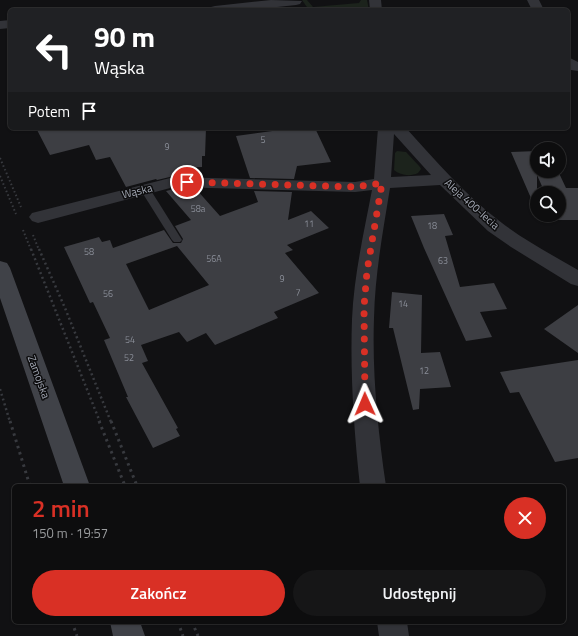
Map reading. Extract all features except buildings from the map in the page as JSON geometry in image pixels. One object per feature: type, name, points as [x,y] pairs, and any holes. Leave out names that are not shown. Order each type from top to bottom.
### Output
[{"type":"street","points":[[243,8],[298,4]]},
{"type":"street","points":[[373,484],[365,420],[363,319],[367,271],[382,183],[386,130]]},
{"type":"street","name":"Aleja 400-lecia","points":[[399,130],[444,180],[489,222],[578,279]]},
{"type":"street","name":"Wąska","points":[[35,224],[145,189],[174,182],[355,187],[382,183],[444,180]]},
{"type":"street","name":"Zamojska","points":[[0,268],[76,484]]},
{"type":"street","points":[[125,624],[129,636]]},
{"type":"street","points":[[392,624],[394,636]]},
{"type":"lane","points":[[145,189],[177,240]]},
{"type":"path","points":[[0,158],[22,209]]},
{"type":"path","points":[[0,176],[18,218]]},
{"type":"path","points":[[35,224],[65,308],[136,484]]},
{"type":"path","points":[[21,225],[124,484]]},
{"type":"path","points":[[0,389],[29,484]]},
{"type":"path","points":[[73,624],[77,636]]},
{"type":"path","points":[[179,624],[183,636]]},
{"type":"path","points":[[193,624],[198,636]]},
{"type":"shaded area","points":[[302,0],[307,0],[313,7],[359,3],[361,0],[367,0],[369,8],[308,8]]},
{"type":"shaded area","points":[[397,151],[406,152],[420,167],[421,169],[418,173],[405,175],[394,170],[395,153]]},
{"type":"route","points":[[187,182],[355,187],[370,186],[382,183],[367,271],[363,319],[365,404]]}]
